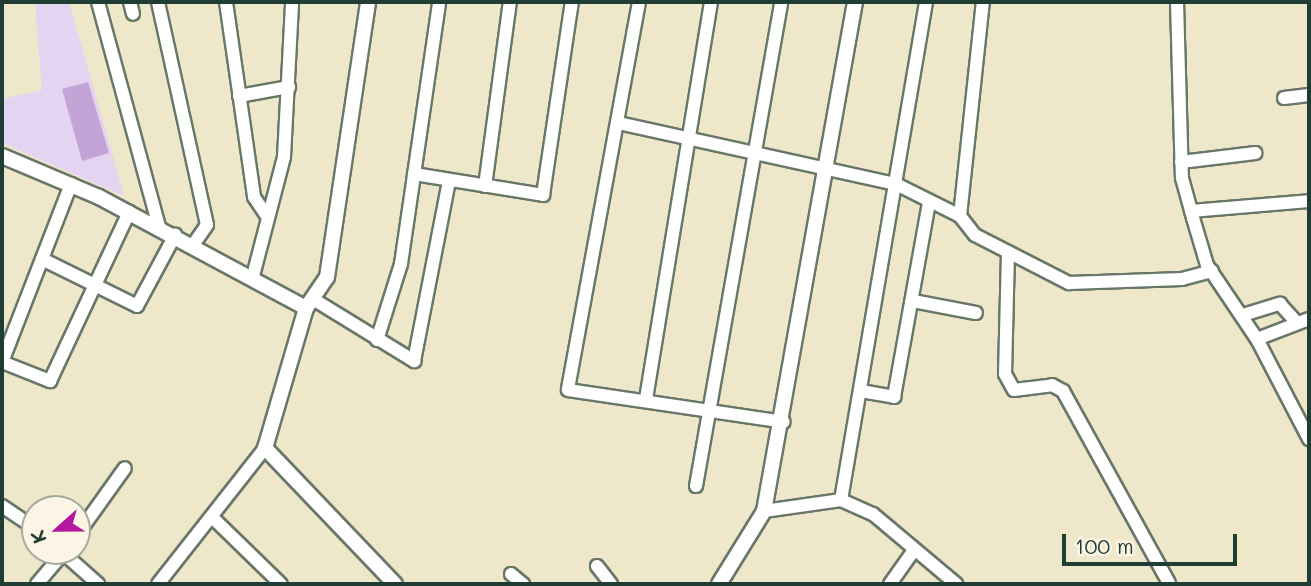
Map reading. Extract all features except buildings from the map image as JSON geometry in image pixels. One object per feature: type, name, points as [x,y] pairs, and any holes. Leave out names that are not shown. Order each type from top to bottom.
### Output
[{"type":"street","points":[[98,2],[159,227]]},
{"type":"street","points":[[158,2],[208,225],[193,245]]},
{"type":"street","points":[[226,2],[254,197],[268,218]]},
{"type":"street","points":[[253,276],[284,157],[292,2]]},
{"type":"street","points":[[158,584],[265,448],[310,304],[327,277],[368,2]]},
{"type":"street","points":[[377,340],[401,264],[439,2]]},
{"type":"street","points":[[485,186],[509,2]]},
{"type":"street","points":[[414,174],[543,195],[572,2]]},
{"type":"street","points":[[639,2],[568,390],[646,399],[784,422]]},
{"type":"street","points":[[646,399],[711,2]]},
{"type":"street","points":[[696,486],[781,2]]},
{"type":"street","points":[[719,584],[764,511],[784,422],[855,2]]},
{"type":"street","points":[[841,500],[926,2]]},
{"type":"street","points":[[960,216],[983,2]]},
{"type":"street","points":[[1177,2],[1181,162],[1191,211],[1212,271],[1257,339],[1309,439]]},
{"type":"street","points":[[239,96],[289,87]]},
{"type":"street","points":[[1284,98],[1309,95]]},
{"type":"street","points":[[618,123],[896,184],[960,216],[975,235],[1069,283],[1182,279],[1212,271]]},
{"type":"street","points":[[1181,162],[1255,153]]},
{"type":"street","points":[[2,156],[71,184],[129,212],[310,304],[414,361],[449,181]]},
{"type":"street","points":[[71,184],[2,362],[50,381],[129,212]]},
{"type":"street","points":[[1191,211],[1309,201]]},
{"type":"street","points":[[861,391],[894,397],[929,202]]},
{"type":"street","points":[[42,259],[137,306],[175,235]]},
{"type":"street","points":[[1008,252],[1004,374],[1014,390],[1052,385],[1063,391],[1169,583]]},
{"type":"street","points":[[913,301],[976,313]]},
{"type":"street","points":[[1243,315],[1280,304],[1303,321]]},
{"type":"street","points":[[1257,339],[1303,321]]},
{"type":"street","points":[[265,448],[395,584]]},
{"type":"street","points":[[91,515],[125,468]]},
{"type":"street","points":[[764,511],[841,500],[873,514],[956,584]]},
{"type":"street","points":[[2,506],[21,519]]},
{"type":"street","points":[[212,517],[282,584]]},
{"type":"street","points":[[890,584],[914,550]]},
{"type":"street","points":[[37,584],[52,565]]},
{"type":"street","points":[[77,565],[98,584]]},
{"type":"street","points":[[597,566],[611,584]]},
{"type":"street","points":[[511,575],[523,584]]},
{"type":"shaded area","points":[[35,2],[69,2],[124,196],[2,143],[2,99],[42,90]]}]
